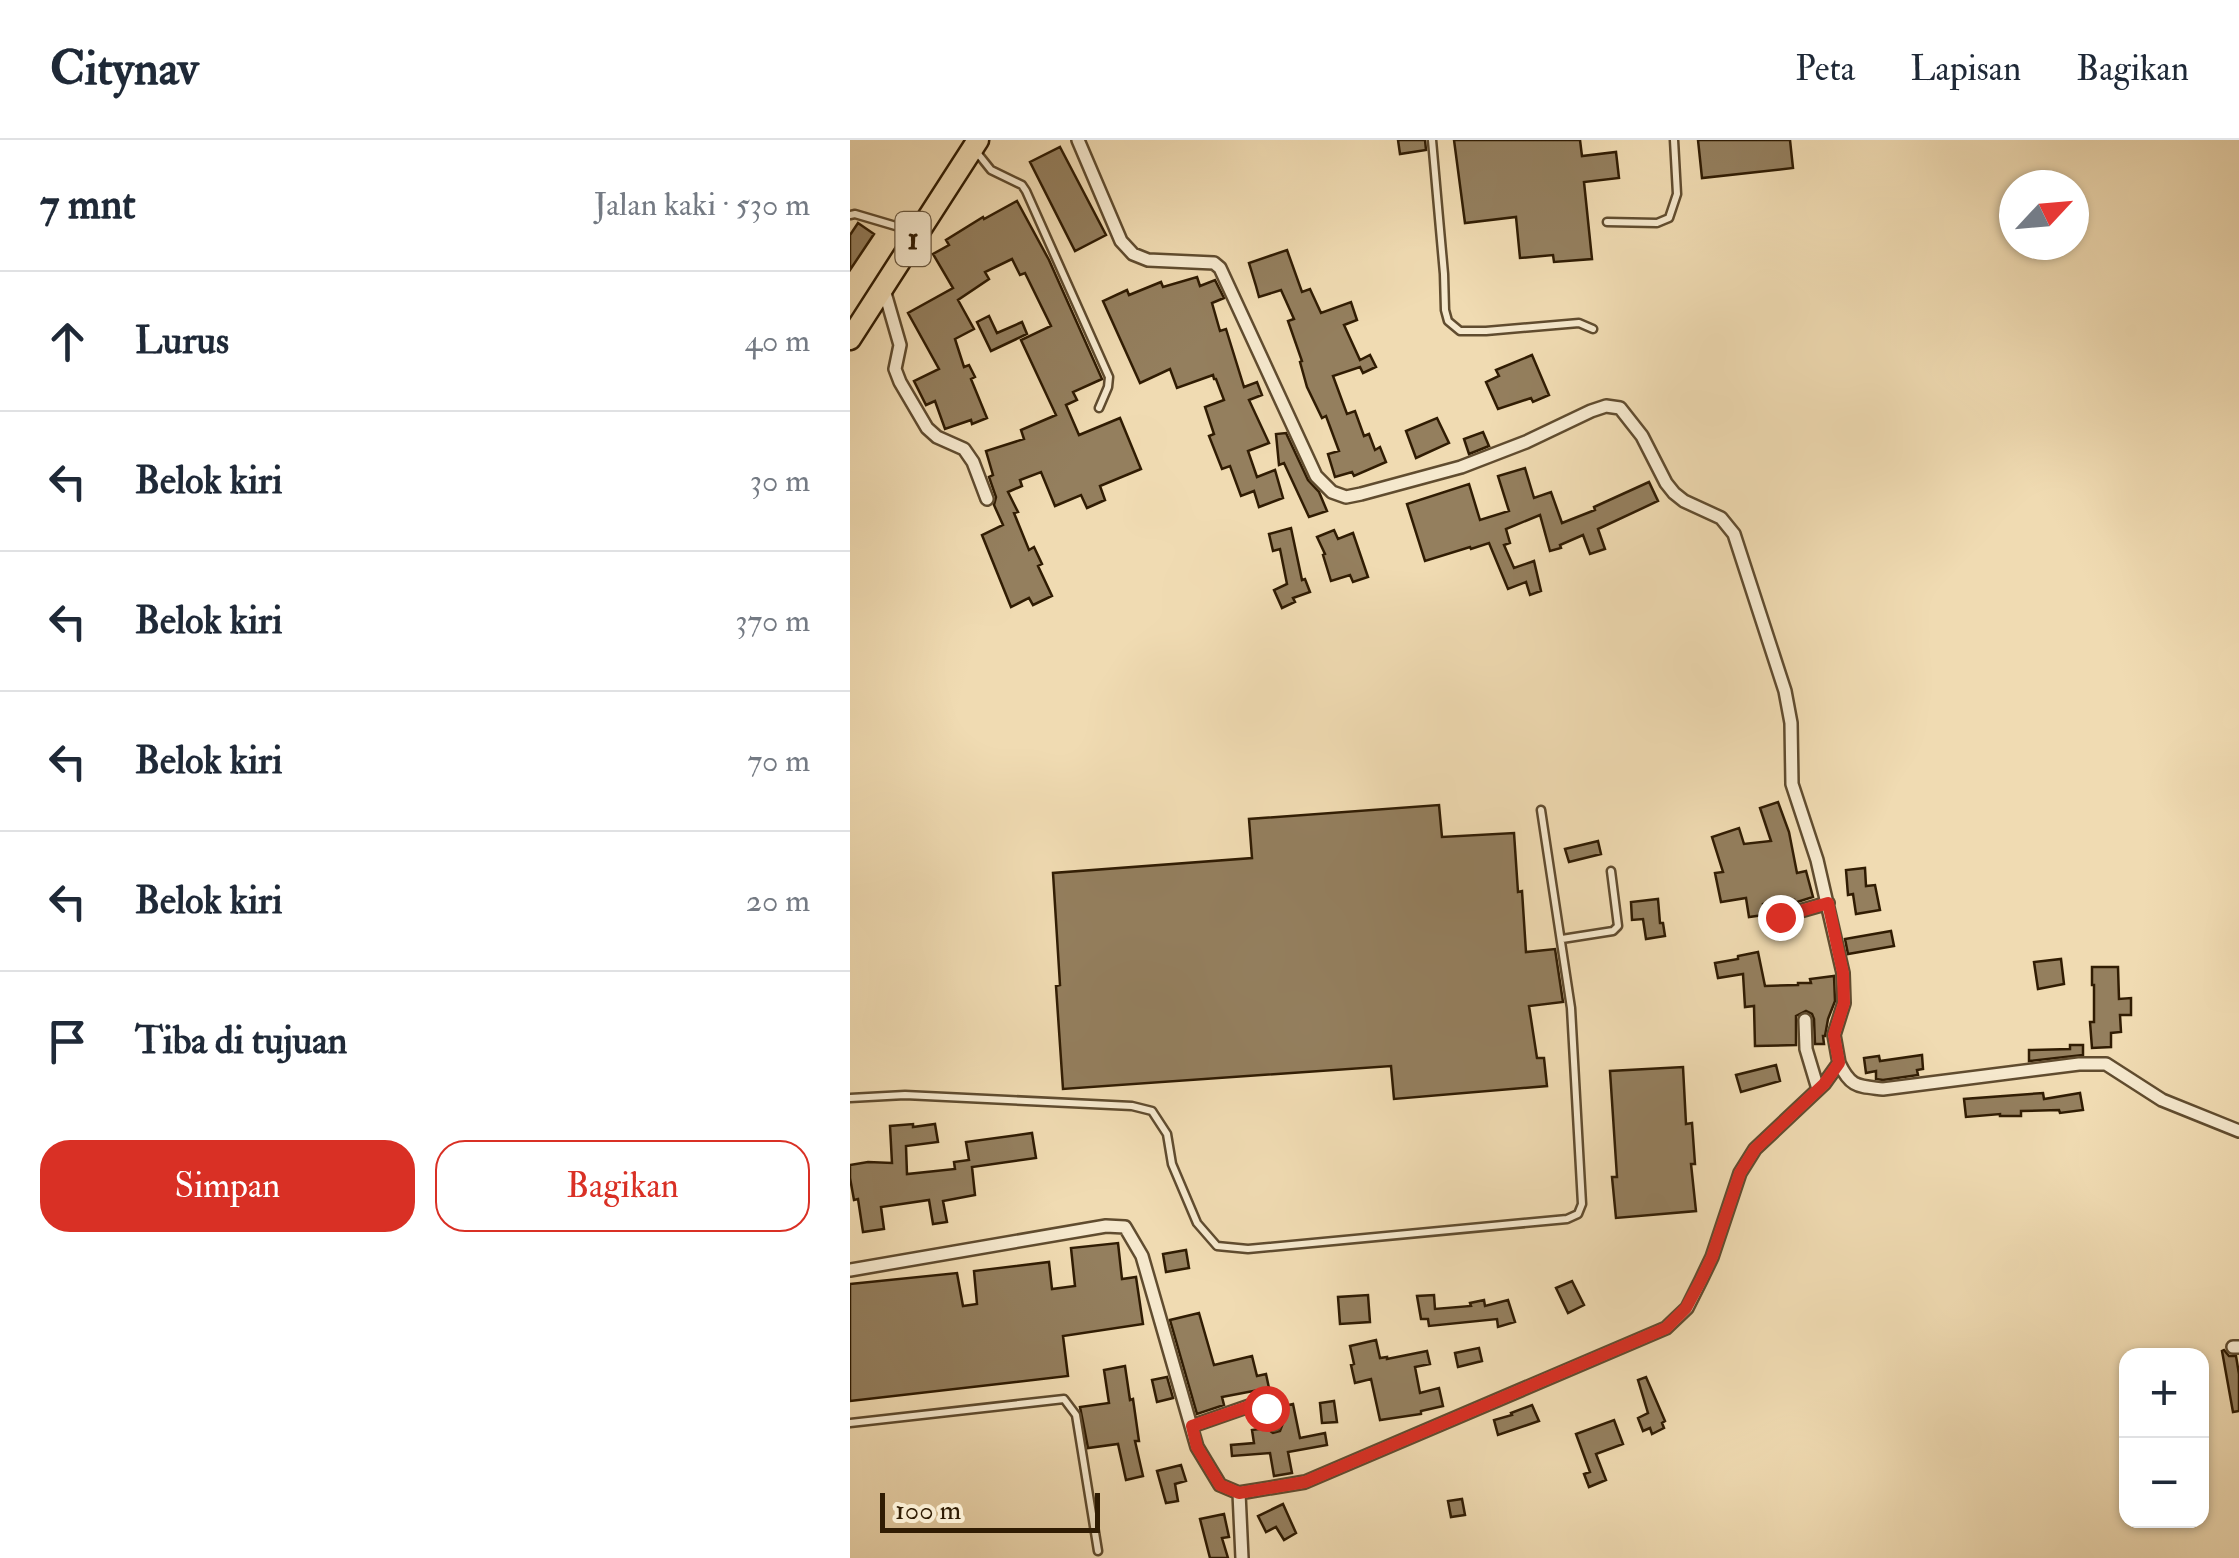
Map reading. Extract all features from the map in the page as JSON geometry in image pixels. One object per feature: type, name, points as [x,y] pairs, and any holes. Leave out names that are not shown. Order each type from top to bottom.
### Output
[{"type":"highway","name":"1","points":[[850,339],[857,315],[884,286],[975,143]]},
{"type":"street","points":[[1078,140],[1121,242],[1133,254],[1148,260],[1214,262],[1220,268],[1316,476],[1332,492],[1346,497],[1425,478],[1496,454],[1606,406],[1620,408],[1642,436],[1674,493],[1721,518],[1734,534],[1784,691],[1791,723],[1792,784],[1817,860],[1843,973],[1844,1003],[1834,1035],[1839,1063],[1847,1079],[1856,1086],[1884,1089],[2106,1064],[2162,1100],[2239,1131]]},
{"type":"street","points":[[884,286],[900,345],[895,369],[900,382],[927,428],[964,450],[973,462],[987,500]]},
{"type":"street","points":[[1780,917],[1828,903]]},
{"type":"street","points":[[1805,1020],[1806,1049],[1818,1089]]},
{"type":"street","points":[[850,1270],[1106,1226],[1125,1227],[1142,1256],[1197,1447],[1220,1485],[1239,1493],[1305,1482],[1666,1328],[1686,1308],[1701,1280],[1740,1173],[1755,1149],[1818,1089],[1839,1063]]},
{"type":"street","points":[[1192,1426],[1256,1404],[1266,1408],[1274,1424]]},
{"type":"street","points":[[1239,1493],[1242,1558]]},
{"type":"lane","points":[[1432,140],[1448,322],[1460,331],[1579,323],[1592,329]]},
{"type":"lane","points":[[1606,222],[1658,223],[1668,218],[1677,194],[1674,140]]},
{"type":"lane","points":[[975,143],[991,170],[1022,185],[1034,208],[1106,368],[1108,387],[1099,408]]},
{"type":"lane","points":[[850,216],[855,214],[917,232]]},
{"type":"lane","points":[[850,1098],[905,1095],[1132,1106],[1152,1111],[1167,1134],[1172,1164],[1197,1223],[1216,1246],[1233,1249],[1566,1219],[1578,1214],[1582,1204],[1571,1008],[1541,810]]},
{"type":"lane","points":[[1562,939],[1618,926],[1611,871]]},
{"type":"lane","points":[[850,1423],[1064,1400],[1076,1415],[1098,1551]]},
{"type":"building","points":[[1398,140],[1425,140],[1426,150],[1400,154]]},
{"type":"building","points":[[1454,140],[1580,140],[1582,156],[1616,152],[1619,178],[1584,182],[1592,259],[1554,262],[1553,255],[1520,258],[1516,217],[1465,223]]},
{"type":"building","points":[[1698,140],[1790,140],[1793,168],[1702,178]]},
{"type":"building","points":[[1060,147],[1106,235],[1075,251],[1030,162]]},
{"type":"building","points":[[1017,201],[1049,260],[1102,379],[1073,392],[1077,400],[1066,405],[1079,435],[1120,418],[1141,469],[1100,486],[1105,500],[1087,508],[1081,495],[1055,506],[1041,472],[1020,480],[1022,486],[1008,492],[1029,550],[1034,547],[1042,564],[1038,566],[1052,596],[1033,605],[1029,598],[1011,607],[982,535],[1003,525],[994,505],[996,497],[989,477],[993,475],[986,451],[1024,439],[1021,430],[1056,415],[1021,340],[1051,326],[1025,273],[1020,275],[1012,259],[985,272],[989,279],[958,300],[974,329],[955,339],[964,367],[969,365],[975,377],[971,379],[987,418],[945,429],[935,401],[926,405],[914,381],[939,369],[908,313],[953,288],[933,254],[949,245],[946,240]]},
{"type":"building","points":[[858,223],[874,234],[850,270],[850,235]]},
{"type":"building","points":[[1287,250],[1302,292],[1310,289],[1321,313],[1351,302],[1357,320],[1344,325],[1360,360],[1370,355],[1376,367],[1363,373],[1360,367],[1333,376],[1347,414],[1355,411],[1364,436],[1369,434],[1375,450],[1380,447],[1386,462],[1354,476],[1352,472],[1335,477],[1328,454],[1339,451],[1326,416],[1322,418],[1307,387],[1288,321],[1294,319],[1281,290],[1259,297],[1249,263]]},
{"type":"building","points":[[1197,277],[1200,286],[1215,280],[1224,298],[1212,303],[1220,331],[1226,329],[1244,387],[1257,382],[1262,395],[1249,400],[1269,443],[1248,451],[1257,477],[1275,470],[1283,498],[1259,507],[1254,491],[1241,496],[1230,466],[1222,469],[1209,436],[1214,434],[1205,407],[1224,400],[1213,375],[1177,388],[1170,369],[1140,383],[1103,301],[1127,290],[1129,295],[1161,282],[1163,287]]},
{"type":"building","points":[[989,316],[997,333],[1022,322],[1027,334],[991,351],[977,322]]},
{"type":"building","points":[[1532,355],[1549,395],[1498,409],[1486,382],[1499,376],[1496,370]]},
{"type":"building","points":[[1437,418],[1449,443],[1416,458],[1406,431]]},
{"type":"building","points":[[1483,432],[1489,446],[1469,454],[1464,439]]},
{"type":"building","points":[[1286,433],[1327,511],[1309,517],[1284,463],[1279,465],[1276,434]]},
{"type":"building","points":[[1525,468],[1534,498],[1551,492],[1562,523],[1649,482],[1658,501],[1598,529],[1605,549],[1590,554],[1583,535],[1550,551],[1540,515],[1506,529],[1510,543],[1504,545],[1514,568],[1534,561],[1541,591],[1530,595],[1526,582],[1508,589],[1489,543],[1425,561],[1407,504],[1469,484],[1480,520],[1509,511],[1498,476]]},
{"type":"building","points":[[1291,528],[1302,580],[1305,579],[1310,592],[1293,598],[1295,602],[1282,608],[1274,590],[1287,584],[1280,549],[1273,551],[1269,534]]},
{"type":"building","points":[[1334,530],[1338,539],[1353,533],[1368,577],[1353,582],[1350,575],[1331,581],[1317,537]]},
{"type":"building","points":[[1778,802],[1797,873],[1806,871],[1813,897],[1794,903],[1763,904],[1764,915],[1749,917],[1746,898],[1721,902],[1715,873],[1723,872],[1712,837],[1739,828],[1744,844],[1771,841],[1760,808]]},
{"type":"building","points":[[1439,805],[1442,837],[1514,833],[1526,952],[1555,949],[1563,1002],[1529,1006],[1537,1058],[1544,1058],[1547,1086],[1394,1099],[1391,1066],[1063,1089],[1053,873],[1252,858],[1249,819]]},
{"type":"building","points":[[1598,841],[1601,854],[1569,862],[1565,849]]},
{"type":"building","points":[[1865,868],[1866,886],[1875,885],[1880,910],[1856,914],[1853,894],[1848,895],[1846,870]]},
{"type":"building","points":[[1658,899],[1665,936],[1646,939],[1643,919],[1632,920],[1631,902]]},
{"type":"building","points":[[1891,931],[1894,946],[1848,954],[1845,939]]},
{"type":"building","points":[[1758,952],[1765,986],[1798,985],[1834,976],[1835,1001],[1824,1044],[1815,1044],[1814,1019],[1806,1011],[1796,1016],[1796,1045],[1755,1046],[1754,1006],[1745,1007],[1743,974],[1718,978],[1715,963]]},
{"type":"building","points":[[2061,959],[2064,984],[2038,989],[2034,962]]},
{"type":"building","points":[[2092,967],[2118,967],[2119,999],[2131,998],[2131,1015],[2120,1015],[2121,1032],[2111,1033],[2111,1047],[2092,1048]]},
{"type":"building","points":[[2070,1045],[2083,1045],[2083,1055],[2029,1061],[2029,1050],[2070,1049]]},
{"type":"building","points":[[1922,1055],[1923,1069],[1917,1070],[1918,1075],[1883,1080],[1876,1079],[1876,1071],[1866,1073],[1864,1058],[1879,1056],[1880,1061]]},
{"type":"building","points":[[1776,1065],[1780,1081],[1741,1092],[1736,1075]]},
{"type":"building","points":[[1683,1067],[1686,1124],[1692,1123],[1696,1211],[1616,1218],[1610,1071]]},
{"type":"building","points":[[2043,1093],[2044,1099],[2080,1093],[2083,1110],[1966,1117],[1964,1099]]},
{"type":"building","points":[[935,1124],[938,1142],[906,1146],[907,1174],[955,1169],[954,1162],[969,1160],[966,1142],[1032,1133],[1036,1158],[972,1167],[975,1195],[943,1201],[947,1222],[933,1224],[929,1200],[881,1207],[884,1229],[863,1232],[850,1165],[892,1163],[890,1126]]},
{"type":"building","points":[[1118,1243],[1122,1279],[1136,1277],[1143,1324],[1063,1336],[1068,1376],[850,1401],[850,1284],[957,1273],[963,1306],[977,1304],[974,1271],[1049,1262],[1052,1289],[1075,1286],[1071,1248]]},
{"type":"building","points":[[1186,1250],[1189,1268],[1166,1272],[1163,1254]]},
{"type":"building","points":[[1572,1281],[1584,1305],[1568,1313],[1556,1288]]},
{"type":"building","points":[[1368,1295],[1370,1322],[1340,1324],[1338,1297]]},
{"type":"building","points":[[1434,1295],[1435,1309],[1471,1306],[1470,1303],[1484,1300],[1485,1306],[1508,1300],[1515,1322],[1498,1327],[1497,1319],[1429,1326],[1428,1319],[1421,1319],[1417,1296]]},
{"type":"building","points":[[1199,1313],[1214,1365],[1252,1356],[1257,1376],[1266,1374],[1269,1388],[1222,1397],[1224,1405],[1197,1414],[1170,1320]]},
{"type":"building","points":[[1376,1340],[1380,1358],[1427,1351],[1430,1364],[1415,1367],[1420,1393],[1439,1388],[1443,1406],[1421,1414],[1380,1420],[1371,1379],[1355,1383],[1350,1346]]},
{"type":"building","points":[[1479,1348],[1482,1361],[1458,1367],[1455,1353]]},
{"type":"building","points":[[2224,1350],[2229,1356],[2236,1356],[2239,1411],[2233,1412]]},
{"type":"building","points":[[1125,1366],[1143,1476],[1126,1480],[1118,1444],[1088,1448],[1080,1407],[1109,1403],[1104,1370]]},
{"type":"building","points":[[1167,1377],[1173,1398],[1157,1402],[1152,1380]]},
{"type":"building","points":[[1646,1377],[1665,1421],[1664,1428],[1652,1434],[1650,1428],[1643,1431],[1638,1418],[1648,1413],[1638,1380]]},
{"type":"building","points":[[1334,1401],[1337,1422],[1322,1423],[1320,1403]]},
{"type":"building","points":[[1293,1404],[1300,1438],[1325,1433],[1327,1445],[1288,1452],[1292,1473],[1274,1476],[1270,1453],[1232,1456],[1231,1445],[1254,1443],[1252,1430],[1280,1431],[1283,1423],[1279,1407]]},
{"type":"building","points":[[1532,1405],[1539,1421],[1498,1435],[1494,1420]]},
{"type":"building","points":[[1614,1420],[1623,1444],[1596,1454],[1606,1480],[1589,1487],[1584,1474],[1590,1472],[1576,1434]]},
{"type":"building","points":[[1181,1465],[1186,1481],[1175,1484],[1178,1501],[1166,1503],[1157,1471]]},
{"type":"building","points":[[1462,1499],[1465,1515],[1451,1517],[1448,1501]]},
{"type":"building","points":[[1283,1504],[1296,1533],[1284,1540],[1276,1527],[1266,1532],[1258,1516]]},
{"type":"building","points":[[1224,1514],[1229,1537],[1222,1538],[1228,1558],[1210,1558],[1200,1519]]},
{"type":"route","points":[[1266,1408],[1256,1404],[1192,1426],[1197,1447],[1220,1485],[1239,1493],[1305,1482],[1666,1328],[1686,1308],[1701,1280],[1740,1173],[1755,1149],[1824,1084],[1839,1063],[1834,1035],[1844,1003],[1843,973],[1828,903],[1780,917]]}]
